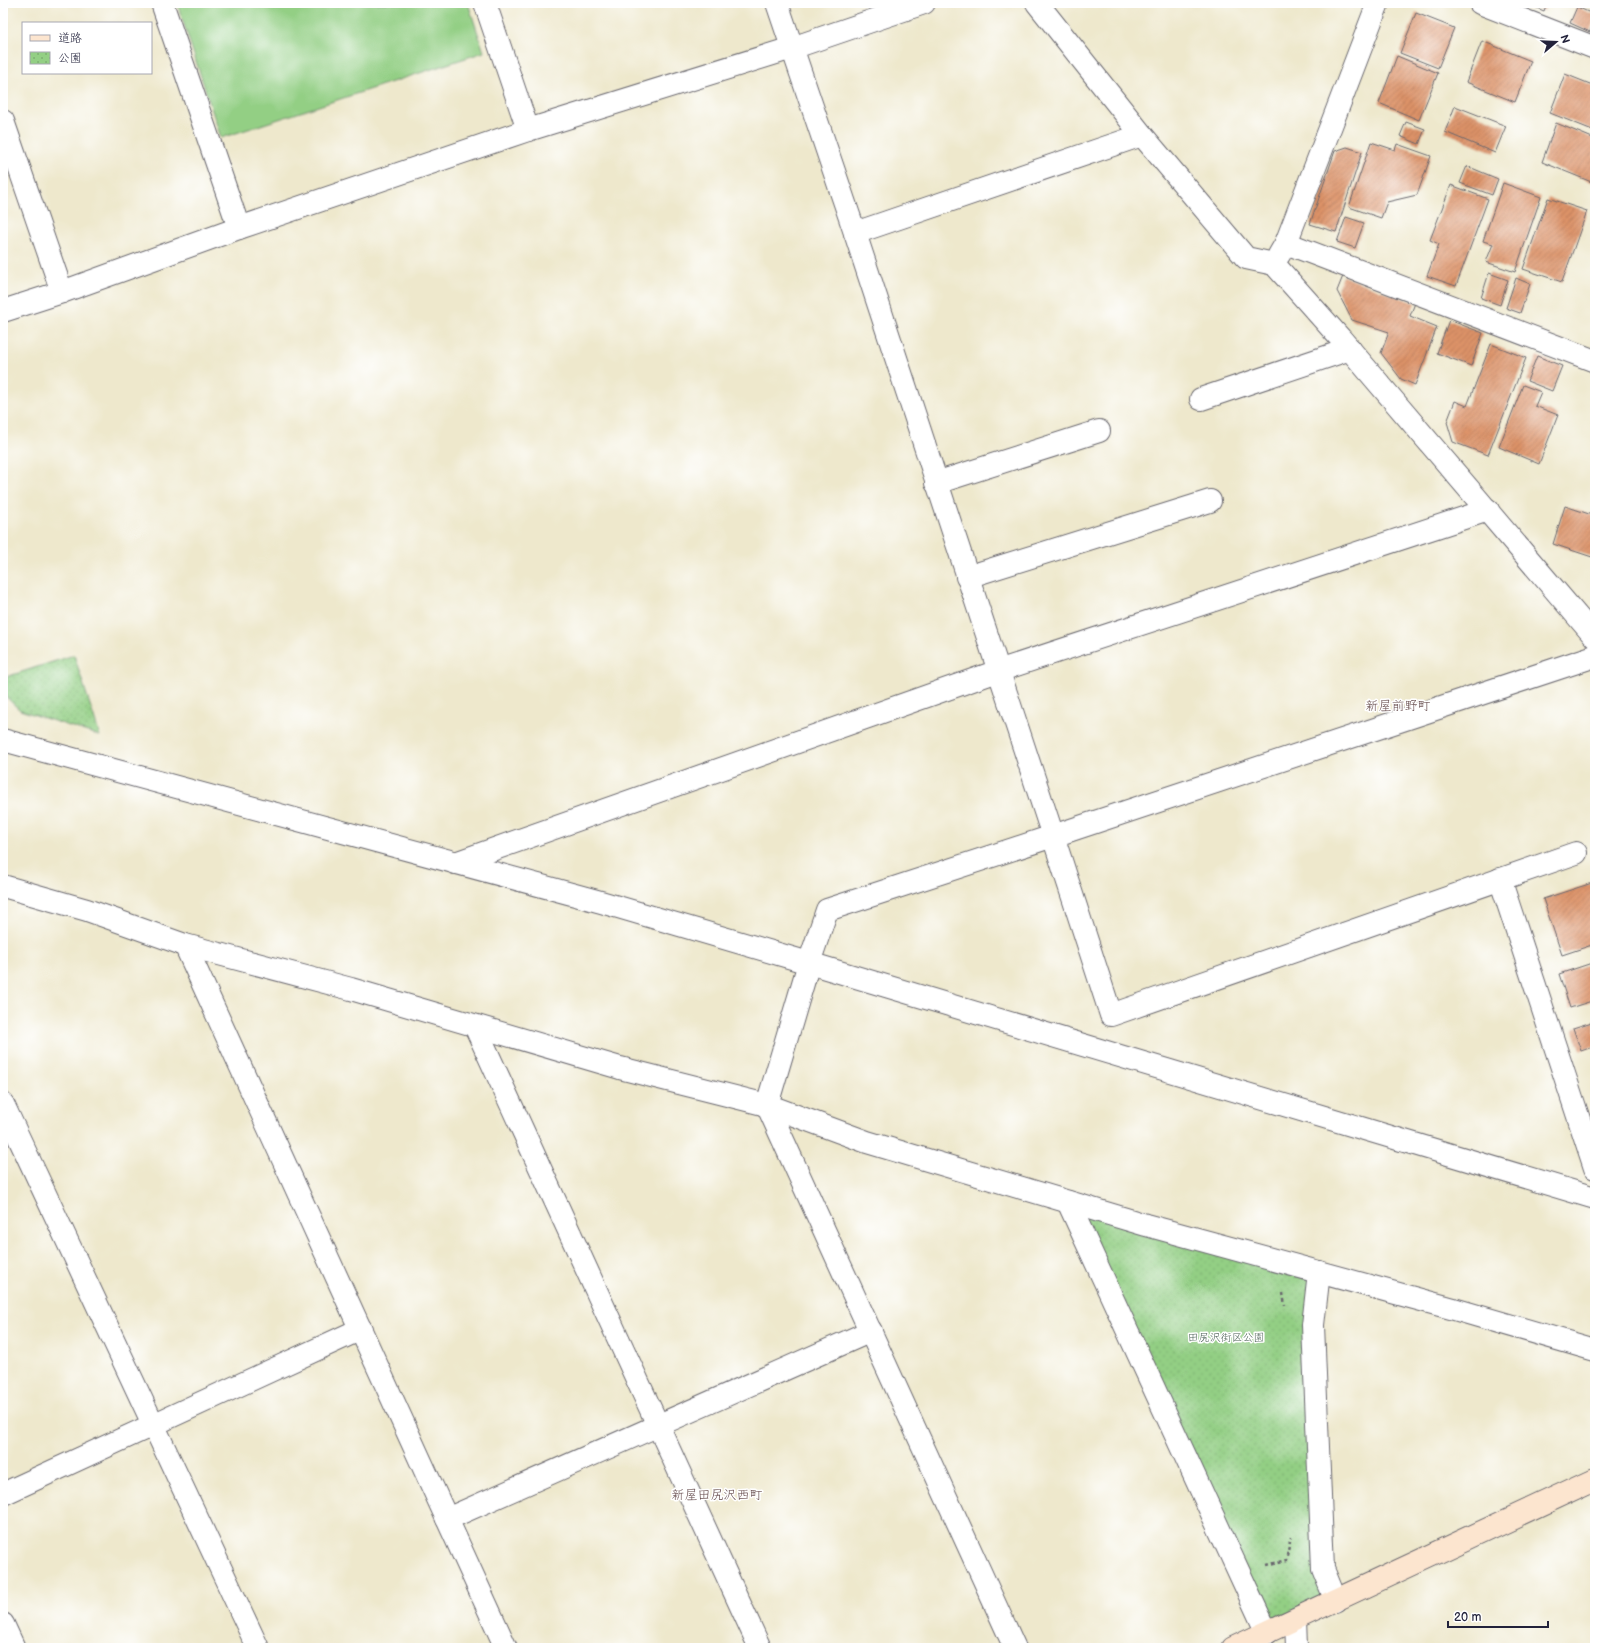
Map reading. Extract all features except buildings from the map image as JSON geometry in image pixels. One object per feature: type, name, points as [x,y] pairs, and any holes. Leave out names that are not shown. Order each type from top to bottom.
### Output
[{"type":"street","points":[[162,3],[239,228]]},
{"type":"street","points":[[485,3],[528,130]]},
{"type":"street","points":[[777,3],[855,233],[1111,1015],[1500,879],[1576,854]]},
{"type":"street","points":[[3,311],[62,292],[239,228],[528,130],[792,48],[924,3]]},
{"type":"street","points":[[1038,3],[1142,135],[1246,258],[1274,264],[1350,349],[1595,638]]},
{"type":"street","points":[[1274,264],[1286,243],[1378,3]]},
{"type":"street","points":[[1480,3],[1595,48]]},
{"type":"street","points":[[3,121],[62,292]]},
{"type":"street","points":[[855,233],[1142,135]]},
{"type":"street","points":[[1286,243],[1595,361]]},
{"type":"street","points":[[1201,399],[1350,349]]},
{"type":"street","points":[[936,483],[1099,431]]},
{"type":"street","points":[[967,576],[1210,501]]},
{"type":"street","points":[[455,863],[998,671],[1488,510]]},
{"type":"street","points":[[1015,1648],[767,1105],[809,963],[827,910],[1595,656]]},
{"type":"street","points":[[3,740],[601,902],[1595,1198]]},
{"type":"street","points":[[1500,879],[1595,1168]]},
{"type":"street","points":[[3,886],[87,910],[186,945],[351,989],[620,1068],[767,1105],[867,1142],[1068,1202],[1454,1309],[1595,1350]]},
{"type":"street","points":[[186,945],[506,1648]]},
{"type":"street","points":[[475,1026],[760,1648]]},
{"type":"street","points":[[3,1104],[258,1648]]},
{"type":"street","points":[[1068,1202],[1267,1633]]},
{"type":"street","points":[[1319,1272],[1313,1325],[1324,1569],[1336,1601]]},
{"type":"street","points":[[3,1494],[361,1329]]},
{"type":"street","points":[[447,1519],[658,1424],[871,1331]]},
{"type":"street","points":[[1233,1648],[1296,1620],[1595,1479]]},
{"type":"street","points":[[1296,1620],[1296,1648]]},
{"type":"street","points":[[3,1624],[14,1648]]},
{"type":"path","points":[[1282,1289],[1286,1311]]},
{"type":"path","points":[[1266,1565],[1286,1560],[1292,1533]]},
{"type":"green space","points":[[177,3],[468,3],[484,52],[221,138]]},
{"type":"green space","points":[[74,655],[100,736],[20,710],[8,699],[3,684],[3,678]]},
{"type":"green space","name":"田尻沢街区公園","points":[[1068,1202],[1319,1272],[1313,1325],[1336,1601],[1267,1633]]},
{"type":"district","name":"新屋前野町","points":[[1398,705]]},
{"type":"district","name":"新屋田尻沢西町","points":[[717,1494]]}]
